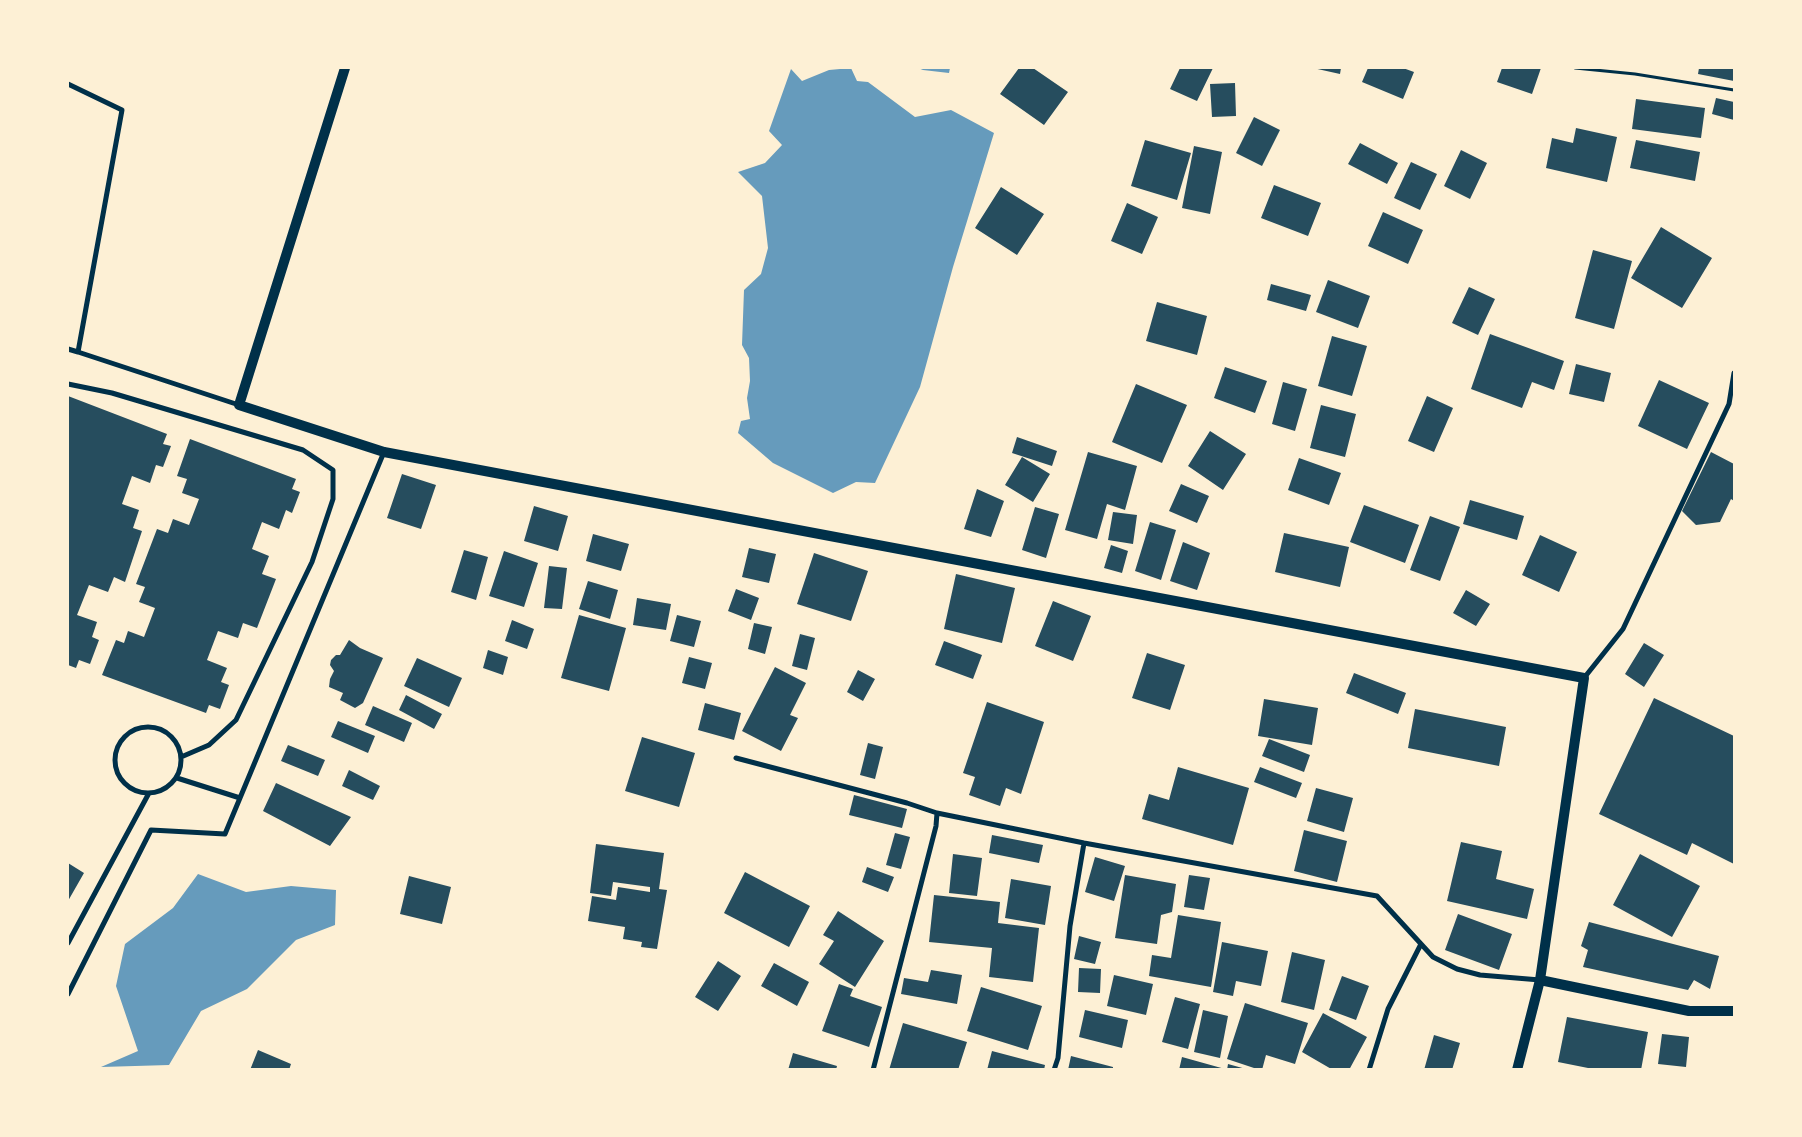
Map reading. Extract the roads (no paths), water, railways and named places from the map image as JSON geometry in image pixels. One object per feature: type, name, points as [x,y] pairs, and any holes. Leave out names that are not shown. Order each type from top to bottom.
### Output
[{"type":"main road","points":[[345,68],[239,405],[384,452],[1584,678],[1540,980],[1517,1070]]},
{"type":"main road","points":[[1540,980],[1689,1011],[1734,1011]]},
{"type":"street","points":[[68,84],[122,110],[78,352]]},
{"type":"street","points":[[68,349],[239,405]]},
{"type":"street","points":[[1584,678],[1623,629],[1732,405],[1734,373]]},
{"type":"street","points":[[68,384],[112,392],[303,450],[333,470],[333,499],[312,562],[236,720],[209,745],[181,757]]},
{"type":"street","points":[[68,994],[151,830],[225,834],[384,452]]},
{"type":"street","points":[[141,727],[163,730],[172,737],[178,746],[181,757],[177,778],[170,786],[160,791],[138,792],[128,787],[116,770],[115,758],[122,738],[131,731],[141,727]]},
{"type":"street","points":[[736,758],[907,803],[938,813],[1084,843],[1377,896],[1433,957],[1457,969],[1480,975],[1540,980]]},
{"type":"street","points":[[177,778],[240,798]]},
{"type":"street","points":[[68,944],[149,793]]},
{"type":"street","points":[[874,1070],[938,813]]},
{"type":"street","points":[[1054,1070],[1059,1048],[1070,926],[1084,843]]},
{"type":"street","points":[[1369,1070],[1388,1010],[1421,944]]},
{"type":"water","points":[[851,68],[857,81],[868,82],[915,117],[951,110],[994,133],[953,267],[920,387],[875,483],[856,482],[833,493],[773,463],[738,433],[741,421],[750,419],[747,398],[750,381],[749,358],[742,345],[744,290],[761,274],[768,248],[762,196],[738,172],[765,163],[782,145],[769,131],[791,69],[802,81],[829,70]]},
{"type":"water","points":[[918,68],[950,68],[949,73]]},
{"type":"water","points":[[198,874],[246,892],[291,886],[336,890],[335,925],[296,940],[247,989],[201,1011],[169,1065],[101,1067],[138,1051],[116,986],[125,944],[173,908]]}]
